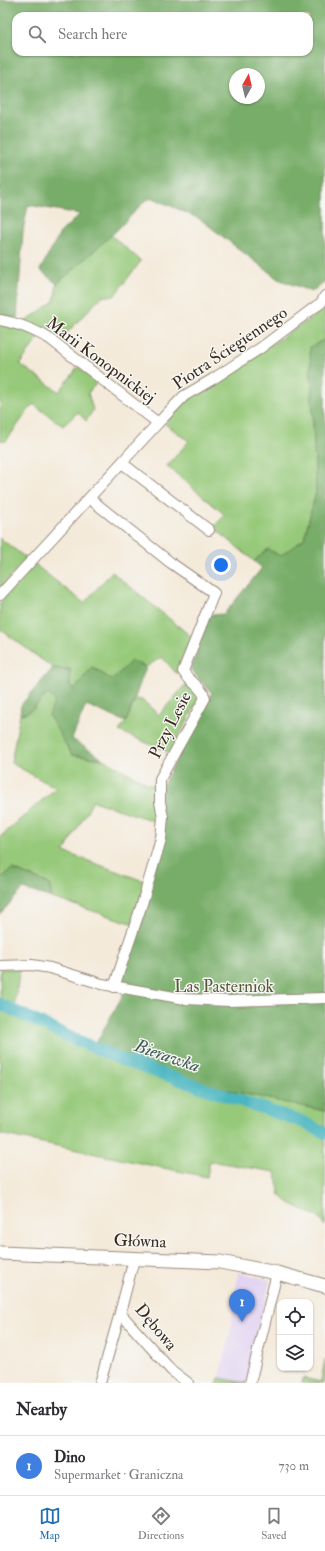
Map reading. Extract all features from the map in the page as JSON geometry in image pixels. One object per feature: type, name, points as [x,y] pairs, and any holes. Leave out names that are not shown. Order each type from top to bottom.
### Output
[{"type":"main road","name":"Główna","points":[[0,1253],[220,1262],[277,1272],[325,1286]]},
{"type":"street","name":"Piotra Ściegiennego","points":[[0,596],[184,396],[262,347],[315,307],[325,296]]},
{"type":"street","name":"Marii Konopnickiej","points":[[0,320],[19,323],[50,338],[158,423]]},
{"type":"street","points":[[122,463],[209,530]]},
{"type":"street","name":"Przy Lesie","points":[[89,498],[171,563],[214,594],[183,671],[187,678],[203,691],[205,698],[160,780],[160,802],[163,817],[160,839],[141,907],[114,987]]},
{"type":"street","points":[[0,966],[32,965],[50,968],[114,987],[203,1000],[229,1001],[325,998]]},
{"type":"street","name":"Dębowa","points":[[134,1259],[120,1313],[171,1370],[188,1383]]},
{"type":"street","points":[[250,1383],[277,1272]]},
{"type":"street","points":[[100,1383],[120,1313]]},
{"type":"shaded area","points":[[238,1272],[270,1280],[247,1383],[219,1378],[231,1330]]},
{"type":"green space","points":[[0,0],[325,0],[325,281],[312,292],[278,279],[200,219],[153,198],[146,200],[116,231],[57,284],[40,270],[60,233],[80,214],[28,205],[23,231],[17,318],[0,317]]},
{"type":"green space","points":[[111,235],[141,261],[114,296],[102,296],[64,336],[47,327],[43,332],[26,321],[54,301],[57,284]]},
{"type":"green space","points":[[325,309],[325,339],[310,348],[316,492],[304,539],[280,556],[268,549],[254,561],[213,527],[225,515],[167,466],[189,441],[165,424],[187,400]]},
{"type":"green space","points":[[0,324],[18,328],[39,337],[20,364],[59,392],[78,367],[98,381],[88,393],[93,410],[86,421],[78,412],[63,426],[33,404],[6,441],[0,440]]},
{"type":"green space","name":"Las Pasterniok","points":[[325,339],[325,1111],[190,1082],[95,1045],[123,995],[121,972],[153,877],[163,785],[212,693],[191,670],[210,615],[224,614],[262,568],[254,561],[268,549],[280,556],[304,539],[316,492],[310,347]]},
{"type":"green space","points":[[0,538],[26,558],[0,589]]},
{"type":"green space","points":[[34,564],[84,603],[112,572],[193,638],[177,674],[162,657],[146,667],[131,661],[112,680],[92,667],[76,689],[70,686],[70,669],[53,668],[0,629],[0,603]]},
{"type":"green space","points":[[131,661],[146,667],[126,722],[86,705],[72,739],[103,759],[72,755],[49,716],[55,700],[48,694],[32,710],[20,714],[21,705],[53,668],[70,669],[70,686],[75,689],[92,667],[112,680]]},
{"type":"green space","points":[[186,684],[195,690],[200,697],[170,753],[119,731],[126,722],[135,699],[142,700],[159,715]]},
{"type":"green space","points":[[48,693],[55,699],[72,755],[103,759],[152,786],[158,776],[160,823],[93,801],[64,852],[146,882],[134,924],[52,898],[49,884],[13,869],[0,879],[0,837],[56,788],[11,763],[20,714],[28,712],[32,709]]},
{"type":"green space","points":[[12,869],[49,884],[52,898],[23,889],[0,914],[0,879]]},
{"type":"green space","points":[[0,969],[20,969],[14,1008],[0,1001]]},
{"type":"green space","points":[[0,1007],[153,1073],[204,1093],[190,1082],[325,1111],[325,1226],[318,1217],[289,1203],[280,1195],[275,1172],[210,1161],[207,1177],[0,1134]]},
{"type":"green space","points":[[325,1359],[325,1383],[302,1383],[303,1378],[321,1382]]},
{"type":"green space","points":[[219,1378],[246,1383],[217,1383]]},
{"type":"waterway","name":"Bierawka","points":[[0,1004],[127,1062],[303,1122],[325,1133]]},
{"type":"place","name":"Dino","points":[[242,1322]]}]
